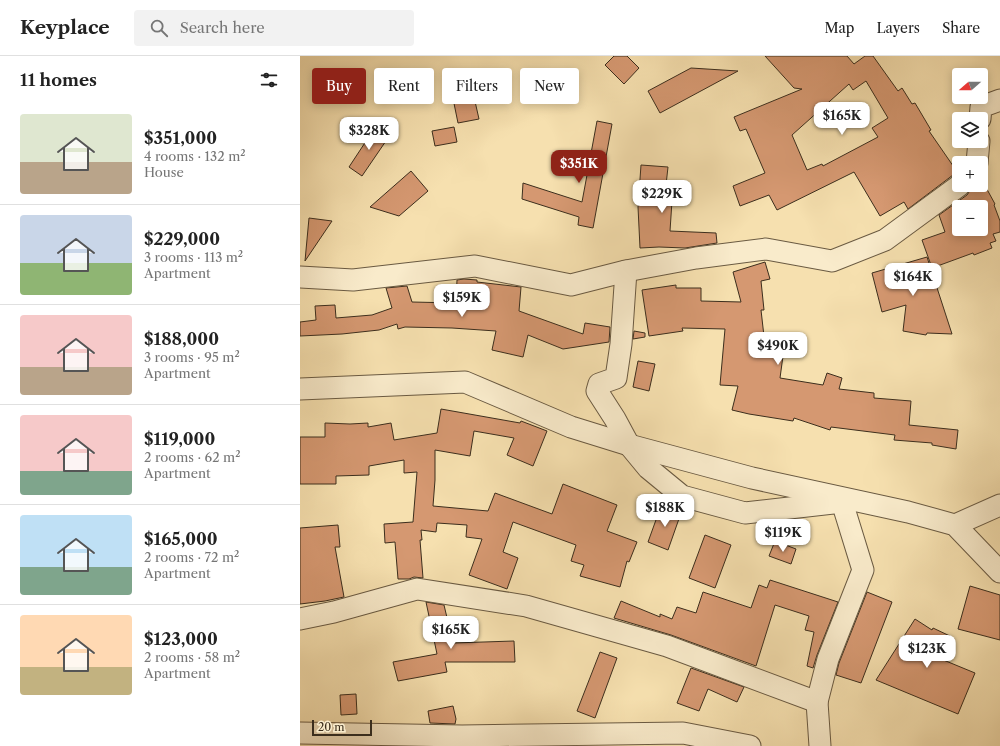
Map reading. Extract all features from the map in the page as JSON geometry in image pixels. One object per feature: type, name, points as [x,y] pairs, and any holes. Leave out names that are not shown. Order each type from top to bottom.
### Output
[{"type":"street","points":[[981,112],[981,107],[1000,100]]},
{"type":"street","points":[[300,277],[353,280],[475,266],[571,285],[626,271],[696,258],[766,249],[832,261],[885,240],[952,191]]},
{"type":"street","points":[[626,271],[621,344],[616,378],[599,384],[597,390],[629,445],[648,468],[682,496],[745,513],[842,502],[863,570],[828,659],[817,702],[820,746]]},
{"type":"street","points":[[300,389],[465,382],[571,427],[629,445],[752,478],[900,511],[955,525],[1000,572]]},
{"type":"street","points":[[955,525],[1000,505]]},
{"type":"street","points":[[300,619],[334,612],[417,589],[526,606],[667,646],[817,702]]},
{"type":"street","points":[[300,733],[462,736],[683,733],[750,746]]},
{"type":"building","points":[[614,56],[627,56],[639,68],[624,84],[605,65]]},
{"type":"building","points":[[765,56],[847,56],[854,64],[865,56],[873,56],[898,91],[902,88],[912,104],[915,103],[931,130],[929,131],[952,164],[952,176],[908,209],[904,202],[880,216],[854,172],[777,210],[769,195],[740,206],[733,186],[765,173],[746,129],[740,131],[734,117],[802,89],[794,88]],"holes":[[[866,81],[888,118],[872,128],[878,137],[823,166],[822,164],[807,170],[792,135],[849,84],[853,90]]]},
{"type":"building","points":[[691,68],[738,71],[660,113],[648,91]]},
{"type":"building","points":[[454,104],[476,104],[479,119],[458,123]]},
{"type":"building","points":[[597,121],[612,124],[593,228],[578,225],[579,217],[522,199],[523,183],[582,202]]},
{"type":"building","points":[[376,126],[390,135],[362,176],[349,167]]},
{"type":"building","points":[[454,127],[457,142],[435,146],[432,131]]},
{"type":"building","points":[[641,165],[668,167],[666,185],[673,186],[670,231],[716,233],[717,243],[685,248],[640,248],[638,207]]},
{"type":"building","points":[[411,171],[428,191],[399,216],[370,207]]},
{"type":"building","points":[[988,191],[995,204],[994,205],[1000,221],[1000,232],[993,234],[996,241],[990,243],[992,248],[974,255],[973,253],[932,268],[922,240],[945,232],[939,215],[952,206],[952,236],[988,236],[988,200],[960,200],[969,192]]},
{"type":"building","points":[[309,218],[332,221],[305,261]]},
{"type":"building","points":[[927,257],[952,334],[927,333],[926,335],[903,331],[906,305],[882,312],[872,273]]},
{"type":"building","points":[[765,262],[770,279],[761,281],[764,310],[761,310],[766,354],[783,356],[780,378],[823,385],[827,373],[842,378],[839,389],[874,393],[874,398],[911,401],[909,425],[958,430],[956,449],[932,445],[932,443],[894,440],[895,435],[831,427],[830,430],[794,418],[793,421],[732,410],[738,386],[720,385],[725,329],[682,328],[683,331],[649,336],[642,290],[676,285],[676,288],[701,288],[701,301],[741,302],[733,272]]},
{"type":"building","points":[[464,279],[521,287],[519,311],[583,334],[585,323],[610,327],[609,342],[563,349],[528,335],[523,357],[492,350],[496,331],[405,327],[398,329],[397,324],[379,330],[300,336],[300,322],[316,320],[315,306],[335,305],[336,318],[372,315],[392,308],[386,288],[407,286],[412,302],[456,303],[457,280]]},
{"type":"building","points":[[634,331],[645,333],[645,337],[633,339]]},
{"type":"building","points":[[638,361],[655,364],[649,391],[633,387]]},
{"type":"building","points":[[441,409],[520,423],[521,421],[547,431],[533,466],[507,455],[514,438],[474,431],[470,456],[435,450],[433,506],[488,511],[495,493],[552,514],[563,484],[617,505],[607,531],[637,542],[629,562],[627,561],[620,587],[580,576],[584,565],[571,561],[576,545],[513,522],[503,552],[518,558],[507,589],[469,575],[482,539],[466,537],[467,525],[437,523],[436,532],[421,530],[422,540],[420,540],[423,578],[414,577],[409,579],[398,579],[395,542],[385,543],[384,524],[413,522],[417,472],[404,473],[404,460],[369,466],[369,475],[336,476],[336,484],[300,484],[300,437],[325,437],[325,423],[368,423],[368,427],[391,423],[394,440],[437,433]]},
{"type":"building","points":[[661,506],[681,513],[668,550],[648,542]]},
{"type":"building","points":[[338,525],[340,547],[335,547],[344,597],[300,604],[300,528]]},
{"type":"building","points":[[705,535],[731,545],[715,588],[689,578]]},
{"type":"building","points":[[775,541],[796,549],[791,564],[769,556]]},
{"type":"building","points":[[770,580],[838,602],[813,668],[807,666],[814,632],[805,630],[809,616],[775,605],[756,666],[671,635],[614,618],[621,601],[660,617],[660,614],[672,619],[677,607],[696,613],[703,592],[751,608],[759,585],[767,588]]},
{"type":"building","points":[[970,586],[1000,595],[1000,640],[958,629]]},
{"type":"building","points":[[867,592],[892,602],[861,683],[836,675],[839,663]]},
{"type":"building","points":[[426,602],[444,605],[453,643],[514,641],[515,662],[445,662],[447,672],[398,681],[393,662],[437,654]]},
{"type":"building","points":[[915,619],[932,630],[933,628],[952,637],[941,659],[975,673],[958,714],[876,680]]},
{"type":"building","points":[[600,652],[617,658],[595,718],[577,711]]},
{"type":"building","points":[[691,668],[744,687],[737,702],[708,689],[699,711],[677,703]]},
{"type":"building","points":[[356,694],[357,714],[341,715],[340,695]]},
{"type":"building","points":[[453,706],[456,719],[455,724],[430,723],[428,711]]}]
